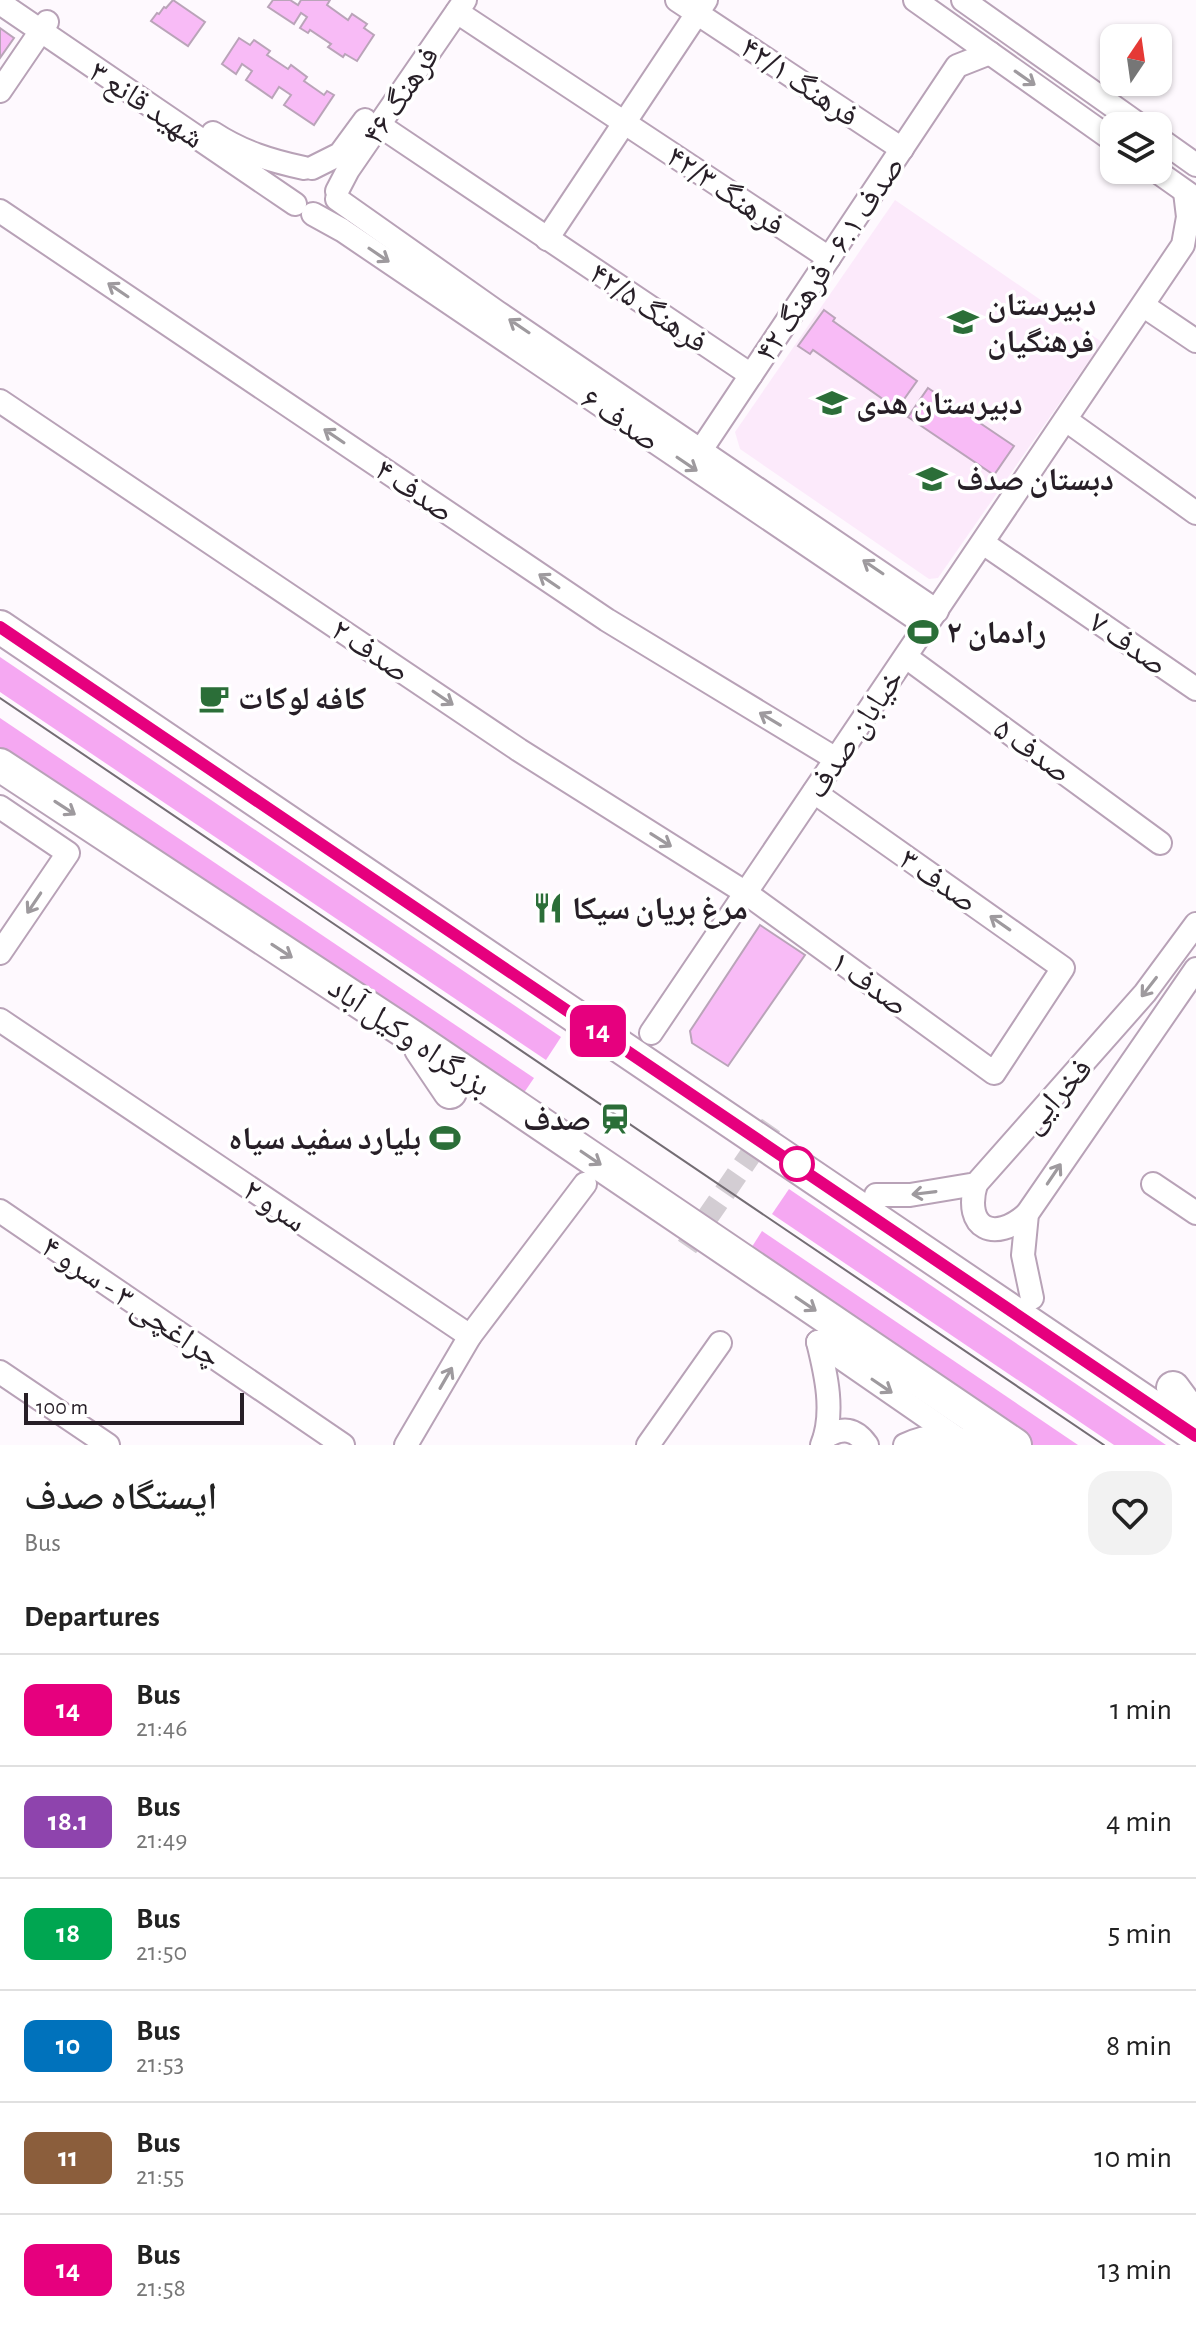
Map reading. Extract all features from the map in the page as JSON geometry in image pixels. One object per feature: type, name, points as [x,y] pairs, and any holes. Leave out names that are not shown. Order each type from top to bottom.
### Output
[{"type":"highway","points":[[0,627],[1196,1436]]},
{"type":"highway","name":"بزرگراه وکیل آباد","points":[[0,765],[413,1037],[1015,1445]]},
{"type":"highway","points":[[260,772],[270,810]]},
{"type":"highway","points":[[413,1037],[450,1092]]},
{"type":"highway","points":[[598,1192],[668,1210]]},
{"type":"highway","points":[[897,1232],[950,1243]]},
{"type":"highway","points":[[1173,1388],[1196,1419]]},
{"type":"street","name":"شهید قانع ۳","points":[[19,0],[44,26],[304,209]]},
{"type":"street","name":"فرهنگ ۴۲/۱","points":[[677,0],[702,7],[902,149]]},
{"type":"street","points":[[915,0],[1100,131]]},
{"type":"street","points":[[963,0],[1121,112]]},
{"type":"street","name":"شهید قانع ۳","points":[[0,3],[44,26],[223,139],[269,161],[308,168]]},
{"type":"street","name":"فرهنگ ۴۲/۳","points":[[456,4],[624,123],[829,258]]},
{"type":"street","name":"فرهنگ ۴۶","points":[[337,195],[348,170],[456,4]]},
{"type":"street","name":"فرهنگ ۴۶","points":[[308,168],[340,154],[456,4]]},
{"type":"street","points":[[547,239],[702,7]]},
{"type":"street","points":[[0,91],[44,26]]},
{"type":"street","points":[[954,27],[957,66],[990,53]]},
{"type":"street","name":"صدف ۶.۱ - فرهنگ ۴۲","points":[[701,450],[957,66]]},
{"type":"street","points":[[1089,123],[1106,102]]},
{"type":"street","name":"فرهنگ ۴۲/۵","points":[[379,125],[751,375]]},
{"type":"street","points":[[1172,148],[1196,165]]},
{"type":"street","points":[[308,168],[330,178],[337,195],[328,212],[304,209],[288,192],[288,184],[291,176],[308,168]]},
{"type":"street","points":[[1172,182],[1191,195],[1188,217],[1190,241]]},
{"type":"street","name":"صدف ۶","points":[[337,195],[553,361],[932,618]]},
{"type":"street","name":"صدف ۶","points":[[304,209],[701,450],[932,618]]},
{"type":"street","name":"صدف ۴","points":[[0,211],[607,620],[836,759]]},
{"type":"street","name":"خیابان صدف","points":[[654,1027],[1190,241]]},
{"type":"street","points":[[1144,306],[1196,341]]},
{"type":"street","name":"صدف ۲","points":[[0,401],[519,750],[746,893]]},
{"type":"street","points":[[1066,420],[1196,513]]},
{"type":"street","name":"صدف ۷","points":[[983,543],[1196,689]]},
{"type":"street","name":"صدف ۵","points":[[906,657],[1160,843]]},
{"type":"street","name":"صدف ۳","points":[[814,792],[1063,968],[994,1073]]},
{"type":"street","points":[[0,807],[68,853],[0,953]]},
{"type":"street","name":"صدف ۱","points":[[746,893],[994,1073]]},
{"type":"street","name":"فخرایی","points":[[976,1184],[1145,993],[1196,924]]},
{"type":"street","name":"فخرایی","points":[[1032,1298],[1023,1255],[1027,1214],[1196,969]]},
{"type":"street","name":"سرو ۲","points":[[0,1020],[470,1336]]},
{"type":"street","points":[[876,1195],[910,1195],[976,1184],[972,1211],[979,1223],[990,1229],[1003,1230],[1027,1214]]},
{"type":"street","points":[[1153,1184],[1196,1213]]},
{"type":"street","points":[[413,1443],[470,1336],[598,1192]]},
{"type":"street","name":"چراغچی ۳ - سرو ۴","points":[[0,1211],[343,1445]]},
{"type":"street","points":[[824,1441],[828,1397],[818,1342],[954,1436],[980,1445]]},
{"type":"street","points":[[648,1445],[720,1343]]},
{"type":"street","points":[[0,1372],[108,1445]]},
{"type":"street","points":[[824,1441],[840,1429],[856,1432],[867,1445]]},
{"type":"street","points":[[905,1445],[913,1441],[954,1436]]},
{"type":"shaded area","points":[[895,200],[1102,342],[938,578],[929,579],[740,449],[735,432]]},
{"type":"shaded area","points":[[0,657],[561,1037],[546,1060],[0,692]]},
{"type":"shaded area","points":[[0,718],[534,1078],[519,1100],[0,751]]},
{"type":"shaded area","points":[[789,1189],[1166,1445],[1114,1445],[772,1214]]},
{"type":"shaded area","points":[[762,1231],[1078,1445],[1031,1445],[748,1253]]},
{"type":"building","points":[[173,0],[205,22],[188,46],[151,21]]},
{"type":"building","points":[[273,0],[290,0],[298,5],[301,0],[330,0],[327,5],[348,20],[352,14],[367,24],[364,28],[374,35],[357,61],[345,54],[343,57],[328,47],[331,44],[310,30],[308,33],[300,28],[307,17],[301,13],[294,24],[268,7]]},
{"type":"building","points":[[0,28],[14,38],[0,58]]},
{"type":"building","points":[[239,38],[250,45],[254,40],[270,51],[267,55],[288,69],[291,65],[307,77],[304,81],[324,95],[327,91],[334,95],[314,125],[284,105],[291,95],[279,87],[272,98],[246,80],[252,71],[242,64],[236,74],[222,64]]},
{"type":"building","points":[[824,310],[835,318],[833,321],[917,381],[897,409],[813,350],[810,354],[798,346]]},
{"type":"building","points":[[928,388],[1014,446],[994,475],[908,417]]},
{"type":"building","points":[[760,925],[805,955],[728,1066],[692,1043],[690,1031]]},
{"type":"tunnel","points":[[687,1247],[771,1125]]},
{"type":"tram line","points":[[0,698],[1104,1445]]},
{"type":"bus line","name":"14","points":[[0,627],[1196,1436]]},
{"type":"place","name":"دبیرستان فرهنگیان","points":[[963,322]]},
{"type":"place","name":"دبیرستان هدی","points":[[832,403]]},
{"type":"place","name":"دبستان صدف","points":[[932,479]]},
{"type":"place","name":"رادمان ۲","points":[[923,632]]},
{"type":"place","name":"کافه لوکات","points":[[214,698]]},
{"type":"place","name":"مرغ بریان سیکا","points":[[548,908]]},
{"type":"place","name":"صدف","points":[[615,1119]]},
{"type":"place","name":"بلیارد سفید سیاه","points":[[445,1138]]}]
